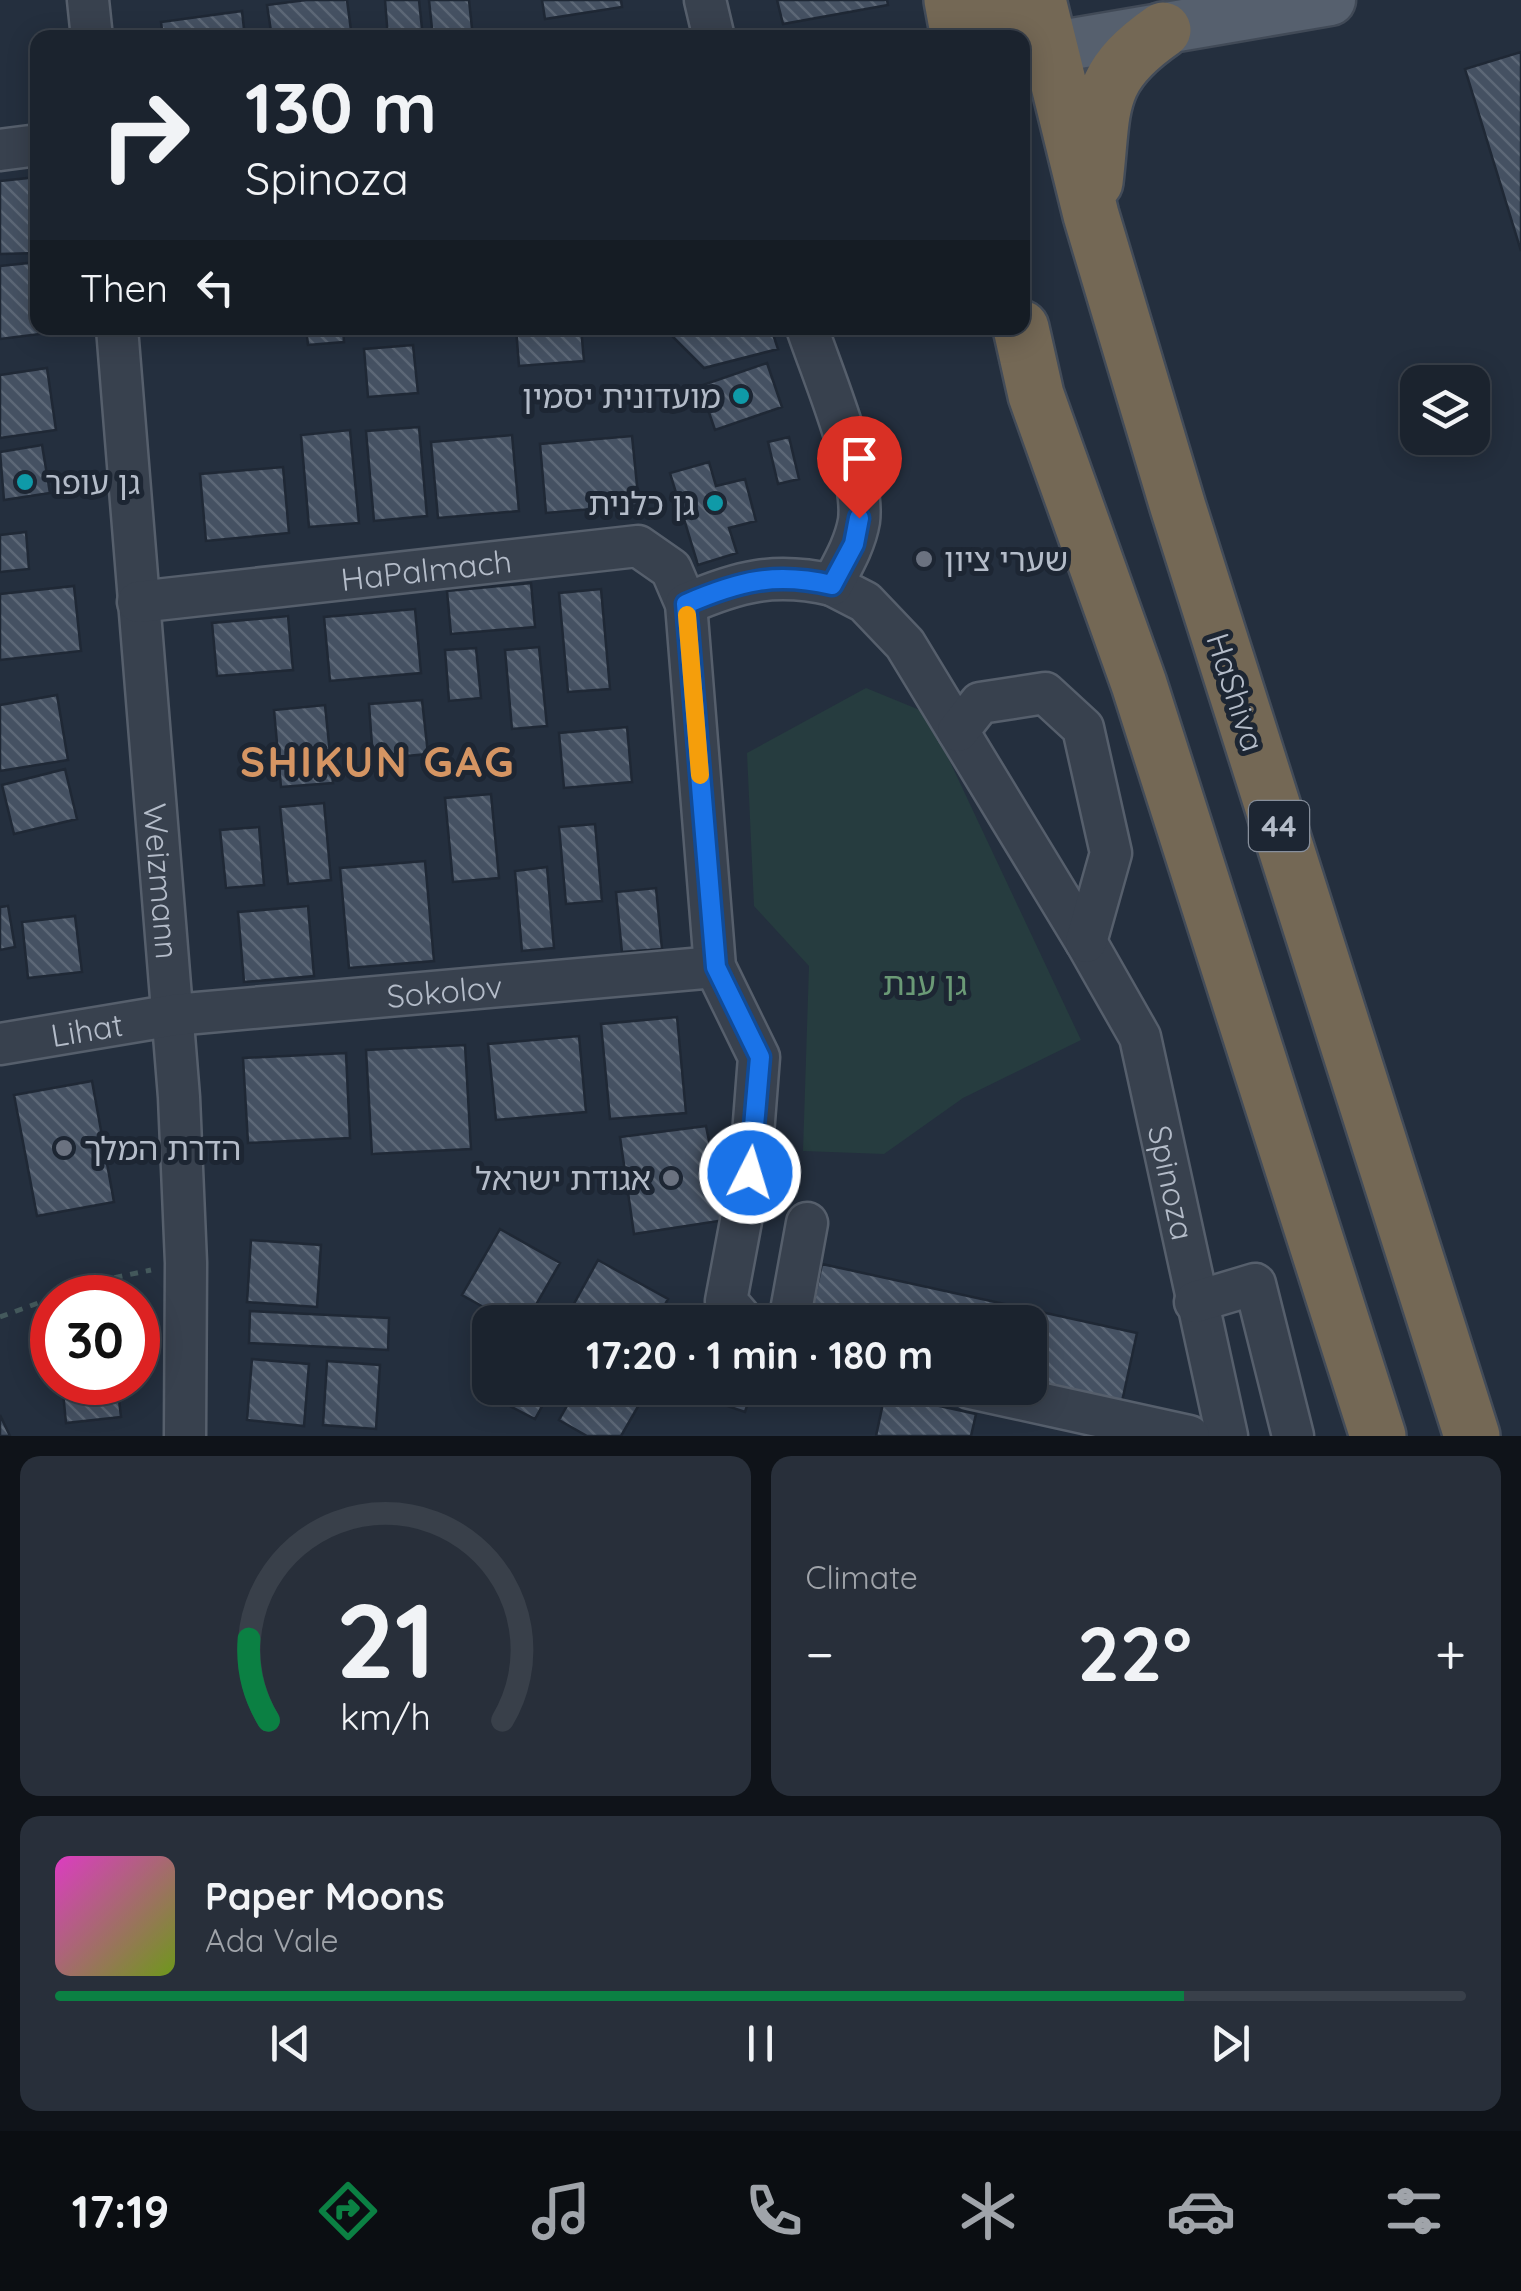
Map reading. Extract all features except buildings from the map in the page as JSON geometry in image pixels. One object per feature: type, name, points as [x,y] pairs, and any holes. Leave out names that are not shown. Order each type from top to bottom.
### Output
[{"type":"highway","points":[[1091,215],[1105,98],[1112,78],[1141,46],[1163,30]]},
{"type":"highway","name":"HaShiva","points":[[1030,81],[1091,215],[1178,507],[1472,1436]]},
{"type":"highway","points":[[1023,335],[1036,395],[1139,684],[1378,1436]]},
{"type":"main road","points":[[1002,20],[1163,30],[1330,0]]},
{"type":"street","points":[[88,0],[91,30]]},
{"type":"street","points":[[706,0],[712,30]]},
{"type":"street","points":[[0,150],[30,146]]},
{"type":"street","name":"Weizmann","points":[[118,335],[174,1015],[186,1262],[184,1436]]},
{"type":"street","points":[[809,335],[857,480],[859,518],[854,544],[832,585]]},
{"type":"street","name":"HaPalmach","points":[[138,602],[638,546],[670,569],[686,604]]},
{"type":"street","name":"Spinoza","points":[[686,604],[724,588],[770,577],[802,578],[832,585],[865,602],[905,644],[1140,1037],[1227,1436]]},
{"type":"street","points":[[686,604],[716,967],[760,1057],[750,1173],[726,1301],[729,1305]]},
{"type":"street","points":[[958,731],[980,703],[1046,693],[1082,728],[1110,852],[1086,942]]},
{"type":"street","name":"Sokolov","points":[[174,1015],[716,967]]},
{"type":"street","name":"Lihat","points":[[0,1044],[174,1015]]},
{"type":"street","points":[[792,1305],[807,1223]]},
{"type":"street","points":[[1195,1302],[1255,1284],[1293,1436]]},
{"type":"street","points":[[1047,1405],[1189,1436]]},
{"type":"path","points":[[126,1275],[186,1262]]},
{"type":"path","points":[[0,1317],[30,1306]]},
{"type":"green space","name":"גן ענת","points":[[866,688],[927,713],[1081,1040],[963,1098],[884,1154],[803,1151],[809,966],[754,906],[747,753]]},
{"type":"slow traffic","points":[[687,615],[700,775]]},
{"type":"place","name":"מועדונית יסמין","points":[[741,396]]},
{"type":"place","name":"גן עופר","points":[[25,482]]},
{"type":"place","name":"גן כלנית","points":[[715,503]]},
{"type":"place","name":"שערי ציון","points":[[924,559]]},
{"type":"place","name":"הדרת המלך","points":[[64,1148]]},
{"type":"place","name":"אגודת ישראל","points":[[671,1178]]},
{"type":"district","name":"SHIKUN GAG","points":[[378,761]]},
{"type":"route","points":[[750,1173],[760,1057],[716,967],[686,604],[724,588],[770,577],[802,578],[832,585],[854,544],[859,518]]}]
